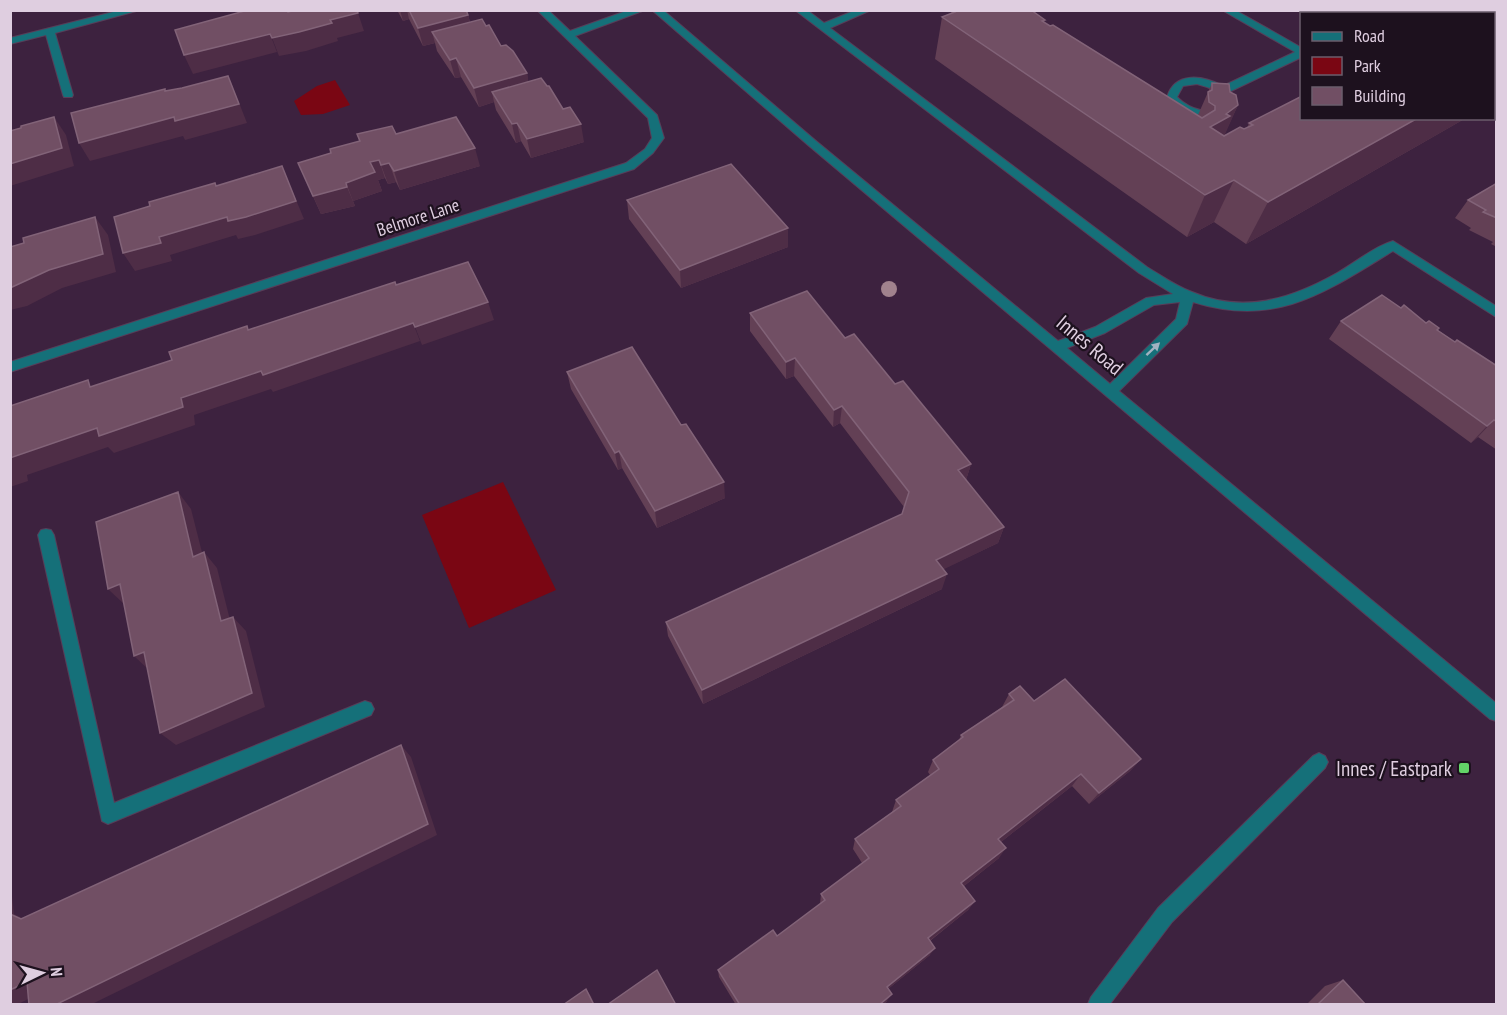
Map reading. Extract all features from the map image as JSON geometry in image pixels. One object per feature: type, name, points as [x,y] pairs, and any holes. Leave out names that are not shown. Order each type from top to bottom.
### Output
[{"type":"street","points":[[10,41],[135,10]]},
{"type":"street","name":"Belmore Lane","points":[[10,367],[630,166],[650,151],[658,138],[653,117],[542,10]]},
{"type":"street","points":[[568,35],[640,10]]},
{"type":"street","name":"Innes Road","points":[[657,10],[812,143],[1112,390],[1497,713]]},
{"type":"street","points":[[800,10],[1143,270],[1188,296],[1234,308],[1275,307],[1308,296],[1393,245],[1497,312]]},
{"type":"street","points":[[823,27],[866,10]]},
{"type":"street","points":[[1227,10],[1300,52]]},
{"type":"street","points":[[50,31],[68,95]]},
{"type":"street","points":[[1222,91],[1300,54]]},
{"type":"street","points":[[1188,82],[1207,83],[1222,91],[1229,101],[1224,110],[1217,113],[1189,111],[1181,107],[1172,97],[1174,87],[1188,82]]},
{"type":"street","points":[[1058,346],[1100,330],[1151,301],[1188,296]]},
{"type":"street","points":[[1112,390],[1182,321],[1188,296]]},
{"type":"street","points":[[46,535],[108,814],[364,709]]},
{"type":"street","points":[[1098,1005],[1165,915],[1319,762]]},
{"type":"green space","points":[[335,80],[350,105],[323,114],[301,115],[294,101],[317,86]]},
{"type":"green space","points":[[503,482],[556,590],[469,628],[422,515]]},
{"type":"building","points":[[248,10],[287,10],[288,12],[357,10],[358,13],[330,20],[332,23],[299,32],[272,38],[270,34],[184,55],[175,30]]},
{"type":"building","points":[[409,10],[466,10],[468,15],[418,28]]},
{"type":"building","points":[[953,10],[1031,10],[1045,20],[1042,21],[1050,26],[1053,25],[1202,118],[1215,110],[1215,106],[1209,102],[1208,92],[1212,90],[1212,83],[1229,84],[1230,92],[1236,95],[1238,105],[1226,114],[1230,116],[1210,127],[1224,136],[1240,127],[1244,129],[1253,125],[1249,123],[1300,97],[1300,120],[1414,120],[1268,202],[1234,180],[1205,195],[942,17],[955,12]]},
{"type":"building","points":[[482,19],[486,26],[489,25],[501,46],[506,45],[513,51],[527,73],[474,88],[456,58],[450,60],[432,32]]},
{"type":"building","points":[[228,76],[239,104],[175,121],[174,117],[79,143],[71,113]]},
{"type":"building","points":[[541,78],[549,86],[563,109],[570,107],[581,124],[527,139],[517,123],[512,124],[492,92]]},
{"type":"building","points":[[54,117],[62,148],[10,164],[10,131]]},
{"type":"building","points":[[456,117],[475,148],[394,171],[389,163],[381,165],[379,160],[370,162],[375,172],[346,183],[347,187],[313,196],[298,163],[331,153],[330,149],[360,141],[357,134],[392,126],[396,134]]},
{"type":"building","points":[[731,164],[788,228],[680,270],[627,200]]},
{"type":"building","points":[[282,166],[296,201],[246,217],[228,221],[227,217],[159,237],[161,243],[123,253],[114,217],[150,206],[149,202],[215,183],[216,186]]},
{"type":"building","points":[[1497,183],[1497,218],[1483,212],[1486,210],[1468,200]]},
{"type":"building","points":[[95,217],[103,254],[49,270],[10,288],[10,247],[24,243],[23,238]]},
{"type":"building","points":[[468,262],[488,302],[415,327],[413,323],[263,375],[261,371],[181,398],[183,407],[99,436],[97,428],[10,458],[10,406],[88,380],[90,387],[172,360],[169,352],[247,326],[248,330],[395,282],[396,285]]},
{"type":"building","points":[[807,291],[845,338],[854,334],[895,384],[903,381],[971,464],[958,470],[1004,527],[936,560],[947,574],[702,690],[666,622],[902,514],[909,492],[842,406],[834,410],[795,358],[786,362],[750,313]]},
{"type":"building","points":[[1382,295],[1401,308],[1404,305],[1426,323],[1429,321],[1439,328],[1437,330],[1455,342],[1457,340],[1497,366],[1497,422],[1494,420],[1487,426],[1341,321]]},
{"type":"building","points":[[632,347],[681,425],[686,424],[724,482],[655,511],[619,451],[615,453],[567,372]]},
{"type":"building","points":[[178,492],[193,557],[204,552],[221,621],[233,617],[252,693],[160,733],[144,652],[134,656],[120,584],[108,589],[96,522]]},
{"type":"building","points":[[1065,679],[1141,759],[1099,793],[1081,774],[998,839],[1006,848],[961,883],[975,901],[928,938],[935,948],[887,987],[892,994],[879,1005],[740,1005],[718,970],[773,930],[777,936],[825,900],[821,894],[869,858],[855,839],[901,806],[896,800],[939,769],[933,760],[963,737],[961,735],[1014,700],[1009,694],[1020,686],[1034,701]]},
{"type":"building","points":[[401,745],[428,824],[55,1005],[29,1005],[27,982],[10,990],[10,914],[21,919]]},
{"type":"building","points":[[657,970],[676,1005],[607,1005]]},
{"type":"building","points":[[1343,980],[1366,1005],[1317,1005]]},
{"type":"building","points":[[586,989],[594,1005],[563,1005]]},
{"type":"place","name":"Innes / Eastpark","points":[[1464,768]]}]
